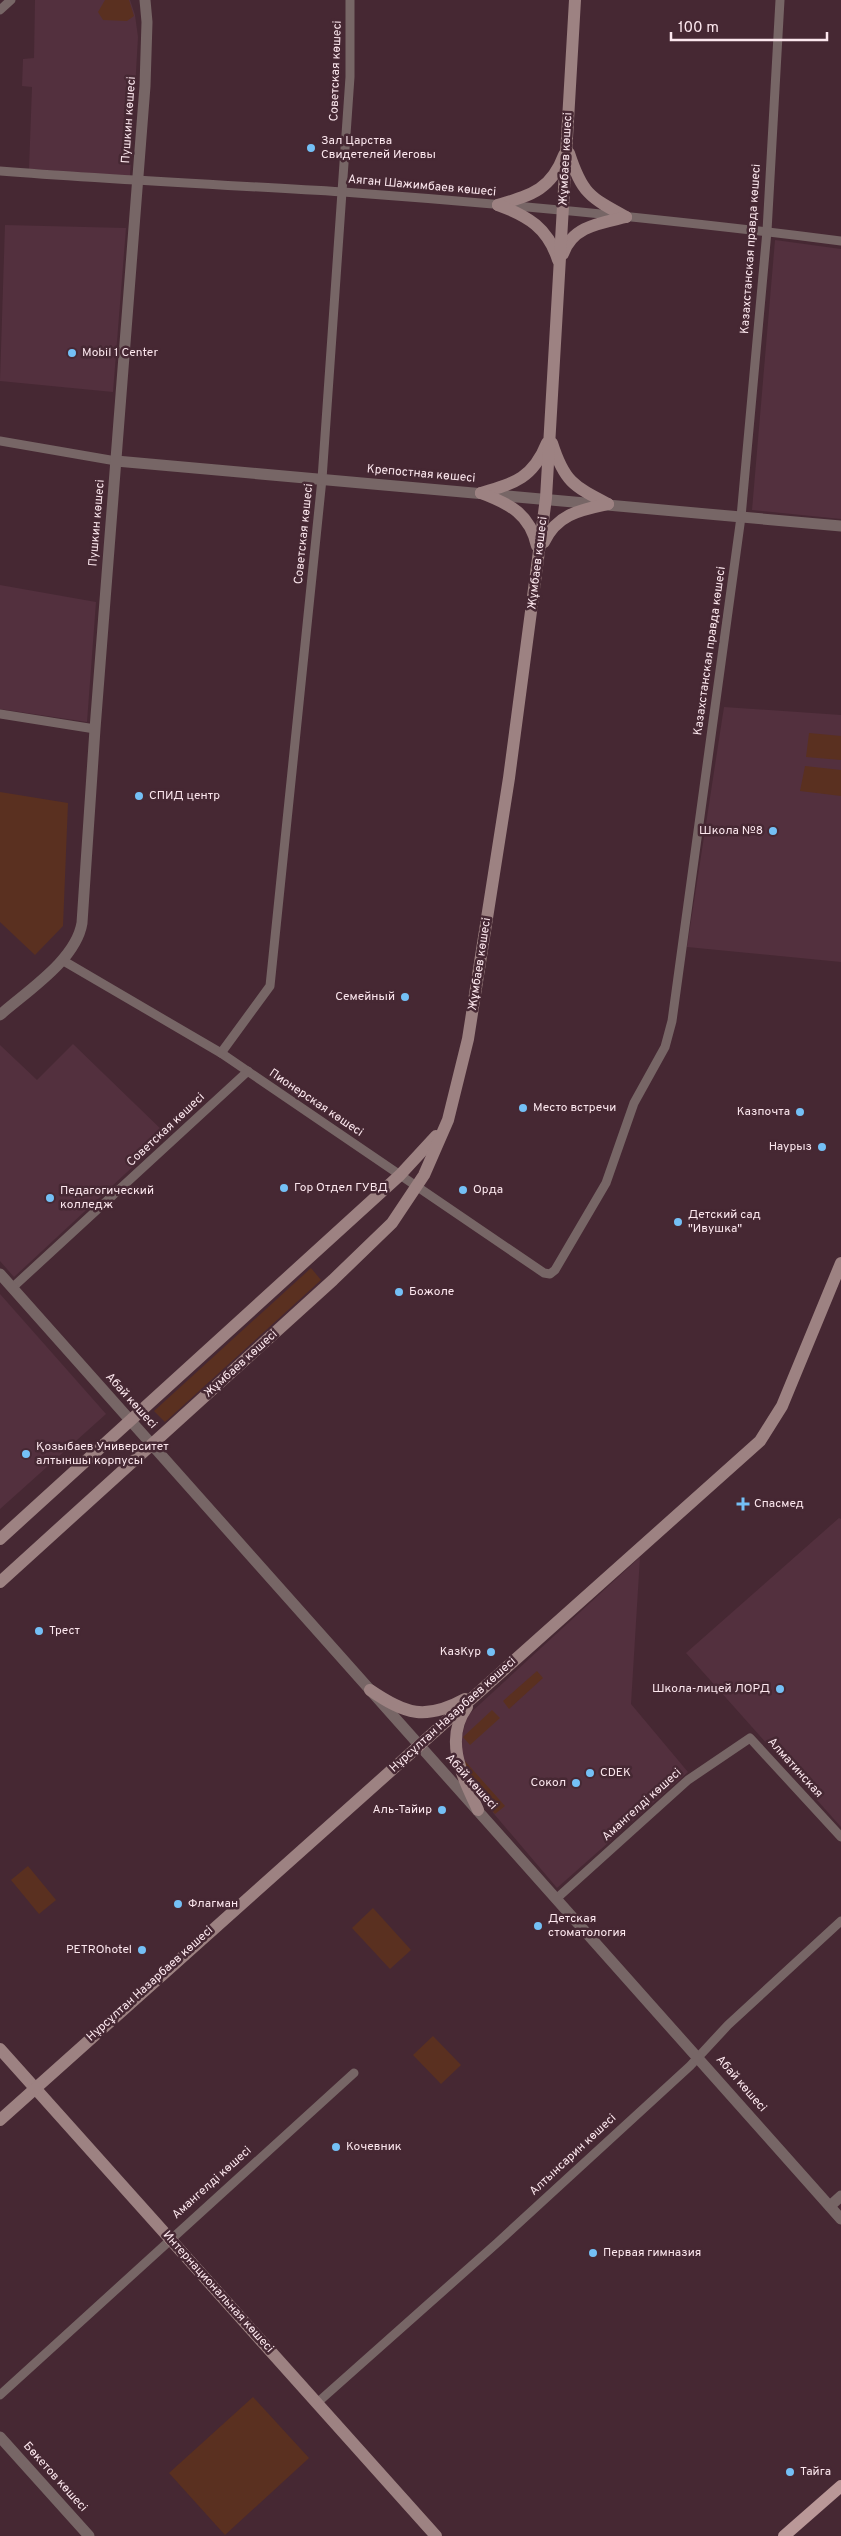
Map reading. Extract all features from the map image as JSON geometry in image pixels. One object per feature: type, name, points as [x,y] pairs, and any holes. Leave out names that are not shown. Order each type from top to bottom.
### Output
[{"type":"main road","name":"Жұмбаев көшесі","points":[[0,1582],[386,1229],[402,1210],[417,1187],[448,1120],[468,1039],[509,778],[546,498],[575,0]]},
{"type":"main road","points":[[498,205],[530,195],[546,185],[560,164],[567,146]]},
{"type":"main road","points":[[567,146],[576,174],[585,190],[626,217]]},
{"type":"main road","points":[[498,205],[523,214],[541,228],[552,246],[560,268]]},
{"type":"main road","points":[[560,268],[566,246],[576,233],[594,225],[626,217]]},
{"type":"main road","points":[[481,493],[513,483],[529,473],[543,453],[550,434]]},
{"type":"main road","points":[[550,434],[559,463],[567,479],[580,489],[608,504]]},
{"type":"main road","points":[[481,493],[506,502],[524,516],[534,534],[539,553]]},
{"type":"main road","points":[[539,553],[548,532],[559,520],[576,512],[608,504]]},
{"type":"main road","name":"Жұмбаев көшесі","points":[[0,1539],[400,1175],[431,1144],[448,1120]]},
{"type":"main road","name":"Нұрсұлтан Назарбаев көшесі","points":[[0,2120],[760,1441],[782,1406],[841,1263]]},
{"type":"main road","points":[[370,1690],[399,1709],[417,1712],[450,1706],[484,1687]]},
{"type":"main road","points":[[478,1810],[464,1778],[455,1740],[459,1722],[465,1710],[484,1687]]},
{"type":"main road","name":"Интернациональная көшесі","points":[[0,2049],[436,2536]]},
{"type":"main road","points":[[784,2536],[841,2486]]},
{"type":"street","points":[[0,10],[11,0]]},
{"type":"street","name":"Пушкин көшесі","points":[[0,1015],[62,960],[75,945],[82,923],[95,729],[138,182],[147,46],[145,0]]},
{"type":"street","name":"Советская көшесі","points":[[221,1053],[270,986],[322,479],[350,77],[350,0]]},
{"type":"street","name":"Казахстанская правда көшесі","points":[[550,1274],[606,1183],[634,1103],[665,1047],[671,1028],[741,517],[767,231],[780,0]]},
{"type":"street","name":"Аяган Шажимбаев көшесі","points":[[0,171],[138,182],[342,192],[563,210],[767,231],[841,241]]},
{"type":"street","name":"Крепостная көшесі","points":[[0,441],[116,461],[546,498],[841,526]]},
{"type":"street","points":[[0,714],[95,729]]},
{"type":"street","name":"Пионерская көшесі","points":[[62,960],[221,1053],[544,1273],[550,1274]]},
{"type":"street","name":"Советская көшесі","points":[[12,1288],[248,1071]]},
{"type":"street","name":"Абай көшесі","points":[[0,1274],[419,1746],[698,2055],[841,2219]]},
{"type":"street","name":"Алматинская","points":[[750,1738],[841,1838]]},
{"type":"street","name":"Амангелді көшесі","points":[[556,1898],[688,1780],[750,1738]]},
{"type":"street","name":"Алтынсарин көшесі","points":[[316,2403],[496,2243],[690,2066],[698,2055],[841,1921]]},
{"type":"street","name":"Амангелді көшесі","points":[[0,2395],[354,2073]]},
{"type":"street","points":[[830,2206],[841,2196]]},
{"type":"street","name":"Бөкетов көшесі","points":[[0,2437],[89,2536]]},
{"type":"shaded area","points":[[35,0],[130,0],[135,15],[138,37],[130,176],[29,169],[32,87],[22,86],[23,59],[34,58]]},
{"type":"shaded area","points":[[105,0],[129,0],[134,16],[127,21],[103,20],[98,12]]},
{"type":"shaded area","points":[[5,225],[126,228],[113,392],[0,381]]},
{"type":"shaded area","points":[[775,240],[841,249],[841,519],[752,510]]},
{"type":"shaded area","points":[[0,585],[96,602],[87,722],[0,709]]},
{"type":"shaded area","name":"Школа №8","points":[[724,707],[841,715],[841,962],[687,947]]},
{"type":"shaded area","points":[[809,733],[841,736],[841,760],[806,757]]},
{"type":"shaded area","points":[[805,766],[841,770],[841,796],[800,791]]},
{"type":"shaded area","points":[[0,792],[68,803],[63,926],[35,955],[0,922]]},
{"type":"shaded area","name":"Педагогический колледж","points":[[73,1044],[167,1135],[14,1277],[0,1261],[0,1045],[37,1080]]},
{"type":"shaded area","points":[[311,1268],[321,1280],[165,1422],[154,1411]]},
{"type":"shaded area","points":[[0,1294],[106,1414],[0,1509]]},
{"type":"shaded area","name":"Школа-лицей ЛОРД","points":[[839,1518],[841,1519],[841,1827],[686,1653]]},
{"type":"shaded area","points":[[640,1557],[631,1704],[688,1772],[557,1888],[467,1782],[460,1745],[467,1716]]},
{"type":"shaded area","points":[[537,1671],[543,1678],[509,1709],[503,1701]]},
{"type":"shaded area","points":[[492,1710],[500,1718],[470,1745],[463,1737]]},
{"type":"shaded area","points":[[465,1761],[505,1806],[495,1814],[465,1778]]},
{"type":"shaded area","points":[[28,1866],[56,1900],[39,1914],[11,1880]]},
{"type":"shaded area","points":[[373,1908],[411,1950],[390,1969],[352,1928]]},
{"type":"shaded area","points":[[433,2036],[461,2065],[441,2084],[413,2055]]},
{"type":"shaded area","points":[[253,2397],[309,2458],[225,2535],[169,2473]]},
{"type":"place","name":"Зал Царства Свидетелей Иеговы","points":[[311,148]]},
{"type":"place","name":"Mobil 1 Center","points":[[72,353]]},
{"type":"place","name":"СПИД центр","points":[[139,796]]},
{"type":"place","name":"Школа №8","points":[[773,831]]},
{"type":"place","name":"Семейный","points":[[405,997]]},
{"type":"place","name":"Место встречи","points":[[523,1108]]},
{"type":"place","name":"Казпочта","points":[[800,1112]]},
{"type":"place","name":"Наурыз","points":[[822,1147]]},
{"type":"place","name":"Гор Отдел ГУВД","points":[[284,1188]]},
{"type":"place","name":"Орда","points":[[463,1190]]},
{"type":"place","name":"Педагогический колледж","points":[[50,1198]]},
{"type":"place","name":"Детский сад \"Ивушка\"","points":[[678,1222]]},
{"type":"place","name":"Божоле","points":[[399,1292]]},
{"type":"place","name":"Қозыбаев Университет алтыншы корпусы","points":[[26,1454]]},
{"type":"place","name":"Спасмед","points":[[743,1504]]},
{"type":"place","name":"Трест","points":[[39,1631]]},
{"type":"place","name":"КазКур","points":[[491,1652]]},
{"type":"place","name":"Школа-лицей ЛОРД","points":[[780,1689]]},
{"type":"place","name":"CDEK","points":[[590,1773]]},
{"type":"place","name":"Сокол","points":[[576,1783]]},
{"type":"place","name":"Аль-Тайир","points":[[442,1810]]},
{"type":"place","name":"Флагман","points":[[178,1904]]},
{"type":"place","name":"Детская стоматология","points":[[538,1926]]},
{"type":"place","name":"PETROhotel","points":[[142,1950]]},
{"type":"place","name":"Кочевник","points":[[336,2147]]},
{"type":"place","name":"Первая гимназия","points":[[593,2253]]},
{"type":"place","name":"Тайга","points":[[790,2472]]}]
